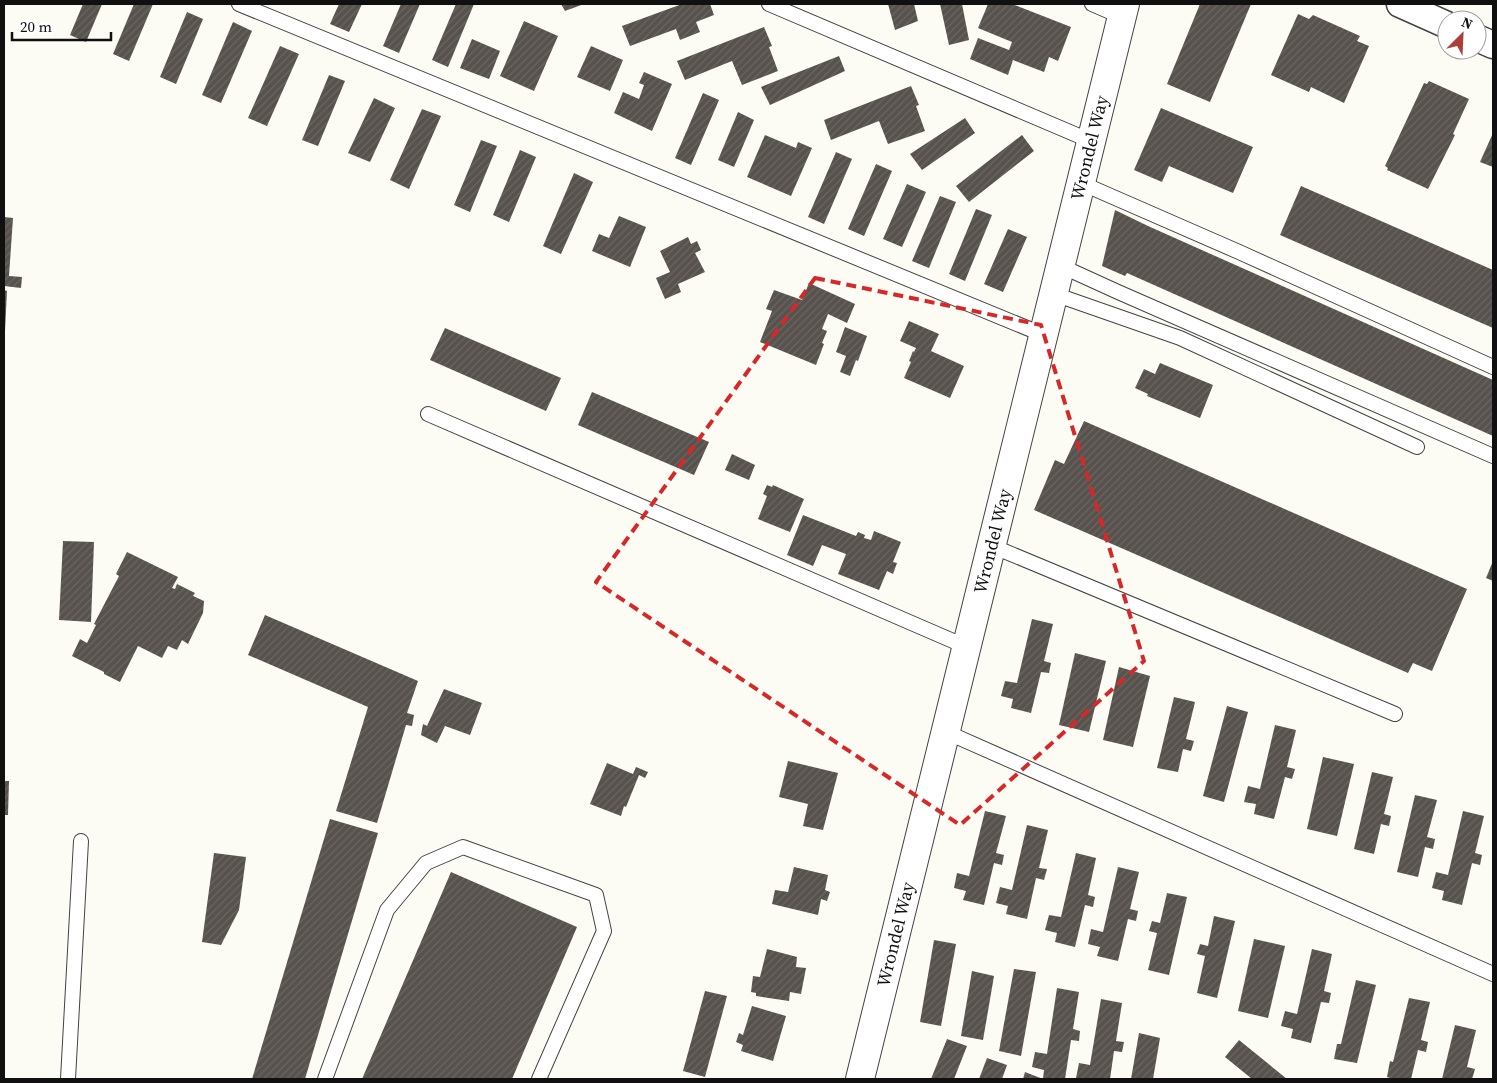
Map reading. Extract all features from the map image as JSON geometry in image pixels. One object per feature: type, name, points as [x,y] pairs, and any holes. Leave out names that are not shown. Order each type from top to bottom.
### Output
[{"type":"street","points":[[1400,4],[1437,21]]},
{"type":"street","name":"Wrondel Way","points":[[860,1079],[1124,10]]},
{"type":"lane","points":[[239,4],[1044,334]]},
{"type":"lane","points":[[769,4],[1091,142]]},
{"type":"lane","points":[[1092,4],[1124,10]]},
{"type":"lane","points":[[1081,183],[1240,252],[1493,367]]},
{"type":"lane","points":[[1061,266],[1493,456]]},
{"type":"lane","points":[[1054,294],[1180,338],[1417,447]]},
{"type":"lane","points":[[428,414],[968,646]]},
{"type":"lane","points":[[992,546],[1395,714]]},
{"type":"lane","points":[[946,732],[1493,974]]},
{"type":"lane","points":[[68,1079],[81,841]]},
{"type":"lane","points":[[325,1079],[388,910],[426,864],[464,847],[596,894],[604,931],[539,1079]]},
{"type":"highlighted area","points":[[815,278],[1041,325],[1144,661],[960,825],[596,582]]},
{"type":"building","points":[[83,4],[102,4],[86,42],[70,35]]},
{"type":"building","points":[[134,4],[153,4],[129,61],[113,54]]},
{"type":"building","points":[[339,4],[362,4],[349,32],[330,24]]},
{"type":"building","points":[[401,4],[420,4],[399,53],[383,46]]},
{"type":"building","points":[[456,4],[474,4],[448,67],[432,60]]},
{"type":"building","points":[[561,4],[584,4],[565,11]]},
{"type":"building","points":[[682,4],[710,4],[714,15],[696,22],[700,32],[680,40],[676,29],[630,46],[622,26]]},
{"type":"building","points":[[888,4],[914,4],[918,21],[895,30]]},
{"type":"building","points":[[940,4],[962,4],[969,40],[949,45]]},
{"type":"building","points":[[988,4],[1012,4],[1071,27],[1058,61],[1049,57],[1044,72],[1013,60],[1008,75],[970,59],[978,38],[1009,50],[1012,42],[978,28]]},
{"type":"building","points":[[1200,4],[1251,4],[1210,102],[1167,84]]},
{"type":"building","points":[[187,12],[203,19],[176,84],[160,77]]},
{"type":"building","points":[[1298,14],[1309,19],[1313,15],[1360,36],[1357,41],[1369,46],[1344,103],[1311,87],[1309,92],[1271,75]]},
{"type":"building","points":[[524,21],[558,36],[534,91],[500,76]]},
{"type":"building","points":[[233,22],[252,31],[221,103],[202,95]]},
{"type":"building","points":[[764,27],[772,46],[769,47],[778,71],[742,85],[732,61],[685,80],[677,61]]},
{"type":"building","points":[[472,39],[500,51],[489,79],[460,68]]},
{"type":"building","points":[[280,46],[299,54],[267,126],[248,118]]},
{"type":"building","points":[[591,46],[623,60],[610,91],[577,77]]},
{"type":"building","points":[[839,56],[845,71],[770,105],[761,87]]},
{"type":"building","points":[[644,72],[672,84],[652,131],[614,113],[623,92],[639,99],[644,85],[639,83]]},
{"type":"building","points":[[329,75],[345,81],[318,146],[302,140]]},
{"type":"building","points":[[1429,81],[1469,99],[1453,134],[1455,135],[1428,189],[1387,170],[1388,168],[1385,166],[1424,83],[1427,84]]},
{"type":"building","points":[[911,86],[919,105],[916,106],[925,131],[888,144],[879,121],[831,140],[824,120]]},
{"type":"building","points":[[703,93],[719,100],[691,165],[675,158]]},
{"type":"building","points":[[374,98],[395,108],[370,162],[348,153]]},
{"type":"building","points":[[1161,108],[1253,147],[1233,193],[1169,166],[1162,182],[1134,170]]},
{"type":"building","points":[[422,109],[441,116],[409,189],[390,180]]},
{"type":"building","points":[[738,112],[754,120],[734,167],[718,160]]},
{"type":"building","points":[[965,118],[975,133],[922,170],[910,154]]},
{"type":"building","points":[[1493,133],[1493,167],[1480,162]]},
{"type":"building","points":[[765,135],[796,148],[798,142],[812,148],[791,196],[747,177]]},
{"type":"building","points":[[1022,135],[1034,151],[969,202],[956,186]]},
{"type":"building","points":[[481,140],[497,146],[470,212],[454,205]]},
{"type":"building","points":[[520,150],[536,157],[509,222],[493,215]]},
{"type":"building","points":[[836,152],[852,159],[824,224],[808,217]]},
{"type":"building","points":[[876,164],[892,171],[864,236],[848,229]]},
{"type":"building","points":[[574,173],[593,182],[561,254],[543,246]]},
{"type":"building","points":[[907,184],[926,192],[902,247],[883,239]]},
{"type":"building","points":[[1301,186],[1493,270],[1493,328],[1280,235]]},
{"type":"building","points":[[940,196],[956,202],[929,268],[912,261]]},
{"type":"building","points":[[976,209],[992,215],[965,281],[949,274]]},
{"type":"building","points":[[1115,210],[1493,380],[1493,436],[1127,273],[1125,276],[1102,266]]},
{"type":"building","points":[[619,216],[646,227],[630,267],[592,251],[599,234],[609,238]]},
{"type":"building","points":[[4,217],[13,218],[9,276],[22,277],[21,288],[4,286]]},
{"type":"building","points":[[1008,229],[1027,237],[1003,292],[984,284]]},
{"type":"building","points":[[688,237],[691,244],[697,241],[701,250],[695,253],[705,272],[678,284],[681,292],[665,299],[656,278],[670,272],[660,251]]},
{"type":"building","points":[[809,283],[855,304],[847,323],[828,314],[822,329],[827,331],[822,343],[824,344],[816,365],[760,342],[772,311],[766,309],[774,290],[802,300]]},
{"type":"building","points":[[4,290],[7,291],[5,331],[4,331]]},
{"type":"building","points":[[909,321],[939,334],[931,351],[964,366],[950,398],[904,378],[911,362],[909,361],[913,351],[916,348],[900,341]]},
{"type":"building","points":[[845,327],[867,336],[850,376],[840,372],[846,356],[836,352]]},
{"type":"building","points":[[445,328],[561,378],[546,411],[430,360]]},
{"type":"building","points":[[1160,363],[1213,385],[1200,418],[1147,396],[1148,394],[1135,388],[1144,369],[1155,374]]},
{"type":"building","points":[[592,392],[709,442],[694,475],[578,425]]},
{"type":"building","points":[[1084,421],[1467,589],[1432,671],[1413,663],[1408,673],[1034,510],[1055,460],[1064,464]]},
{"type":"building","points":[[732,454],[755,465],[749,480],[725,470]]},
{"type":"building","points":[[767,485],[772,487],[773,485],[804,499],[790,532],[758,519],[767,496],[763,494]]},
{"type":"building","points":[[803,515],[856,536],[858,532],[865,535],[864,538],[871,540],[874,531],[901,542],[893,562],[897,563],[893,574],[887,571],[879,590],[838,574],[846,554],[822,545],[813,566],[787,555]]},
{"type":"building","points":[[63,541],[94,542],[91,622],[59,620]]},
{"type":"building","points":[[127,552],[178,577],[172,588],[175,589],[177,584],[195,593],[193,596],[204,601],[203,613],[188,644],[182,640],[177,650],[168,646],[162,658],[138,646],[120,682],[72,656],[80,639],[87,643],[96,625],[94,624],[119,576],[116,574]]},
{"type":"building","points":[[1493,561],[1493,581],[1486,578]]},
{"type":"building","points":[[265,615],[418,681],[407,713],[414,715],[412,726],[406,725],[377,823],[336,811],[368,707],[248,655]]},
{"type":"building","points":[[1032,619],[1053,624],[1044,661],[1051,663],[1049,673],[1041,672],[1031,713],[1011,708],[1013,699],[1001,696],[1005,681],[1017,683]]},
{"type":"building","points":[[1075,653],[1106,661],[1089,732],[1059,725]]},
{"type":"building","points":[[1119,667],[1150,676],[1133,747],[1103,740]]},
{"type":"building","points":[[444,689],[482,703],[470,735],[445,726],[437,743],[421,735],[423,724],[427,726]]},
{"type":"building","points":[[1174,697],[1195,702],[1186,739],[1194,741],[1191,751],[1183,749],[1178,772],[1157,768]]},
{"type":"building","points":[[1227,706],[1248,712],[1224,802],[1203,796]]},
{"type":"building","points":[[1275,725],[1296,730],[1287,767],[1295,769],[1292,779],[1285,777],[1274,819],[1254,814],[1256,804],[1244,802],[1248,786],[1260,789]]},
{"type":"building","points":[[1323,757],[1354,764],[1337,836],[1307,829]]},
{"type":"building","points":[[788,761],[838,773],[823,830],[803,826],[808,804],[779,797]]},
{"type":"building","points":[[607,763],[633,774],[636,767],[648,772],[645,778],[639,775],[621,816],[590,804]]},
{"type":"building","points":[[1372,772],[1393,777],[1384,814],[1391,816],[1389,826],[1381,824],[1374,854],[1354,849]]},
{"type":"building","points":[[4,781],[9,781],[8,815],[4,815]]},
{"type":"building","points":[[1415,795],[1437,800],[1427,837],[1435,839],[1433,849],[1425,847],[1418,877],[1397,872]]},
{"type":"building","points":[[985,811],[1006,816],[996,853],[1004,855],[1002,865],[994,863],[984,905],[963,900],[966,891],[954,888],[957,873],[969,876]]},
{"type":"building","points":[[1463,811],[1484,816],[1475,853],[1482,855],[1480,865],[1472,863],[1462,905],[1442,900],[1444,891],[1432,888],[1436,872],[1448,875]]},
{"type":"building","points":[[330,819],[378,833],[305,1079],[252,1079]]},
{"type":"building","points":[[1027,825],[1048,830],[1039,868],[1047,869],[1044,880],[1036,878],[1027,919],[1006,914],[1008,906],[996,903],[1000,887],[1012,890]]},
{"type":"building","points":[[214,853],[246,857],[239,910],[221,945],[202,942]]},
{"type":"building","points":[[1076,853],[1096,858],[1088,895],[1095,897],[1093,907],[1085,905],[1075,947],[1055,942],[1057,933],[1045,930],[1049,915],[1061,917]]},
{"type":"building","points":[[794,867],[828,875],[825,890],[830,892],[827,901],[821,899],[818,915],[772,904],[775,890],[788,892]]},
{"type":"building","points":[[1118,867],[1139,872],[1130,909],[1138,911],[1136,921],[1128,919],[1118,961],[1097,956],[1100,947],[1088,944],[1091,929],[1103,932]]},
{"type":"building","points":[[451,872],[577,927],[512,1079],[362,1079]]},
{"type":"building","points":[[1167,893],[1187,897],[1169,975],[1148,970],[1157,933],[1149,931],[1152,921],[1160,923]]},
{"type":"building","points":[[1214,916],[1235,921],[1217,998],[1197,993],[1205,956],[1197,954],[1200,944],[1208,946]]},
{"type":"building","points":[[1254,939],[1285,946],[1268,1018],[1238,1011]]},
{"type":"building","points":[[934,940],[956,944],[941,1026],[920,1022]]},
{"type":"building","points":[[767,949],[797,957],[796,967],[806,968],[801,994],[790,992],[789,1001],[756,996],[756,993],[751,992],[753,976],[760,977]]},
{"type":"building","points":[[1312,949],[1332,954],[1324,991],[1331,993],[1329,1003],[1321,1002],[1311,1043],[1291,1038],[1293,1029],[1281,1026],[1285,1011],[1297,1014]]},
{"type":"building","points":[[1014,969],[1036,972],[1021,1056],[999,1051]]},
{"type":"building","points":[[972,971],[994,976],[983,1040],[961,1036]]},
{"type":"building","points":[[1356,980],[1376,985],[1357,1063],[1334,1059],[1337,1044],[1341,1044]]},
{"type":"building","points":[[1057,988],[1079,992],[1073,1029],[1080,1031],[1079,1041],[1071,1040],[1065,1079],[1043,1079],[1044,1070],[1032,1067],[1035,1052],[1047,1054]]},
{"type":"building","points":[[705,991],[727,996],[705,1077],[683,1071]]},
{"type":"building","points":[[1409,998],[1430,1002],[1421,1040],[1428,1042],[1426,1052],[1418,1050],[1411,1079],[1390,1078],[1387,1077],[1390,1061],[1393,1062]]},
{"type":"building","points":[[1101,999],[1122,1003],[1116,1041],[1124,1042],[1122,1052],[1114,1051],[1110,1079],[1076,1078],[1079,1063],[1090,1065]]},
{"type":"building","points":[[752,1006],[786,1016],[773,1061],[741,1051],[743,1045],[736,1042],[739,1033],[743,1035]]},
{"type":"building","points":[[1455,1025],[1476,1030],[1467,1067],[1475,1069],[1472,1079],[1442,1079]]},
{"type":"building","points":[[1139,1033],[1160,1038],[1153,1079],[1131,1079]]},
{"type":"building","points":[[947,1039],[967,1046],[954,1079],[931,1079]]},
{"type":"building","points":[[1239,1040],[1287,1079],[1252,1079],[1225,1057]]},
{"type":"building","points":[[987,1058],[1007,1065],[1002,1079],[979,1079]]},
{"type":"building","points":[[1025,1072],[1043,1079],[1023,1079]]}]
